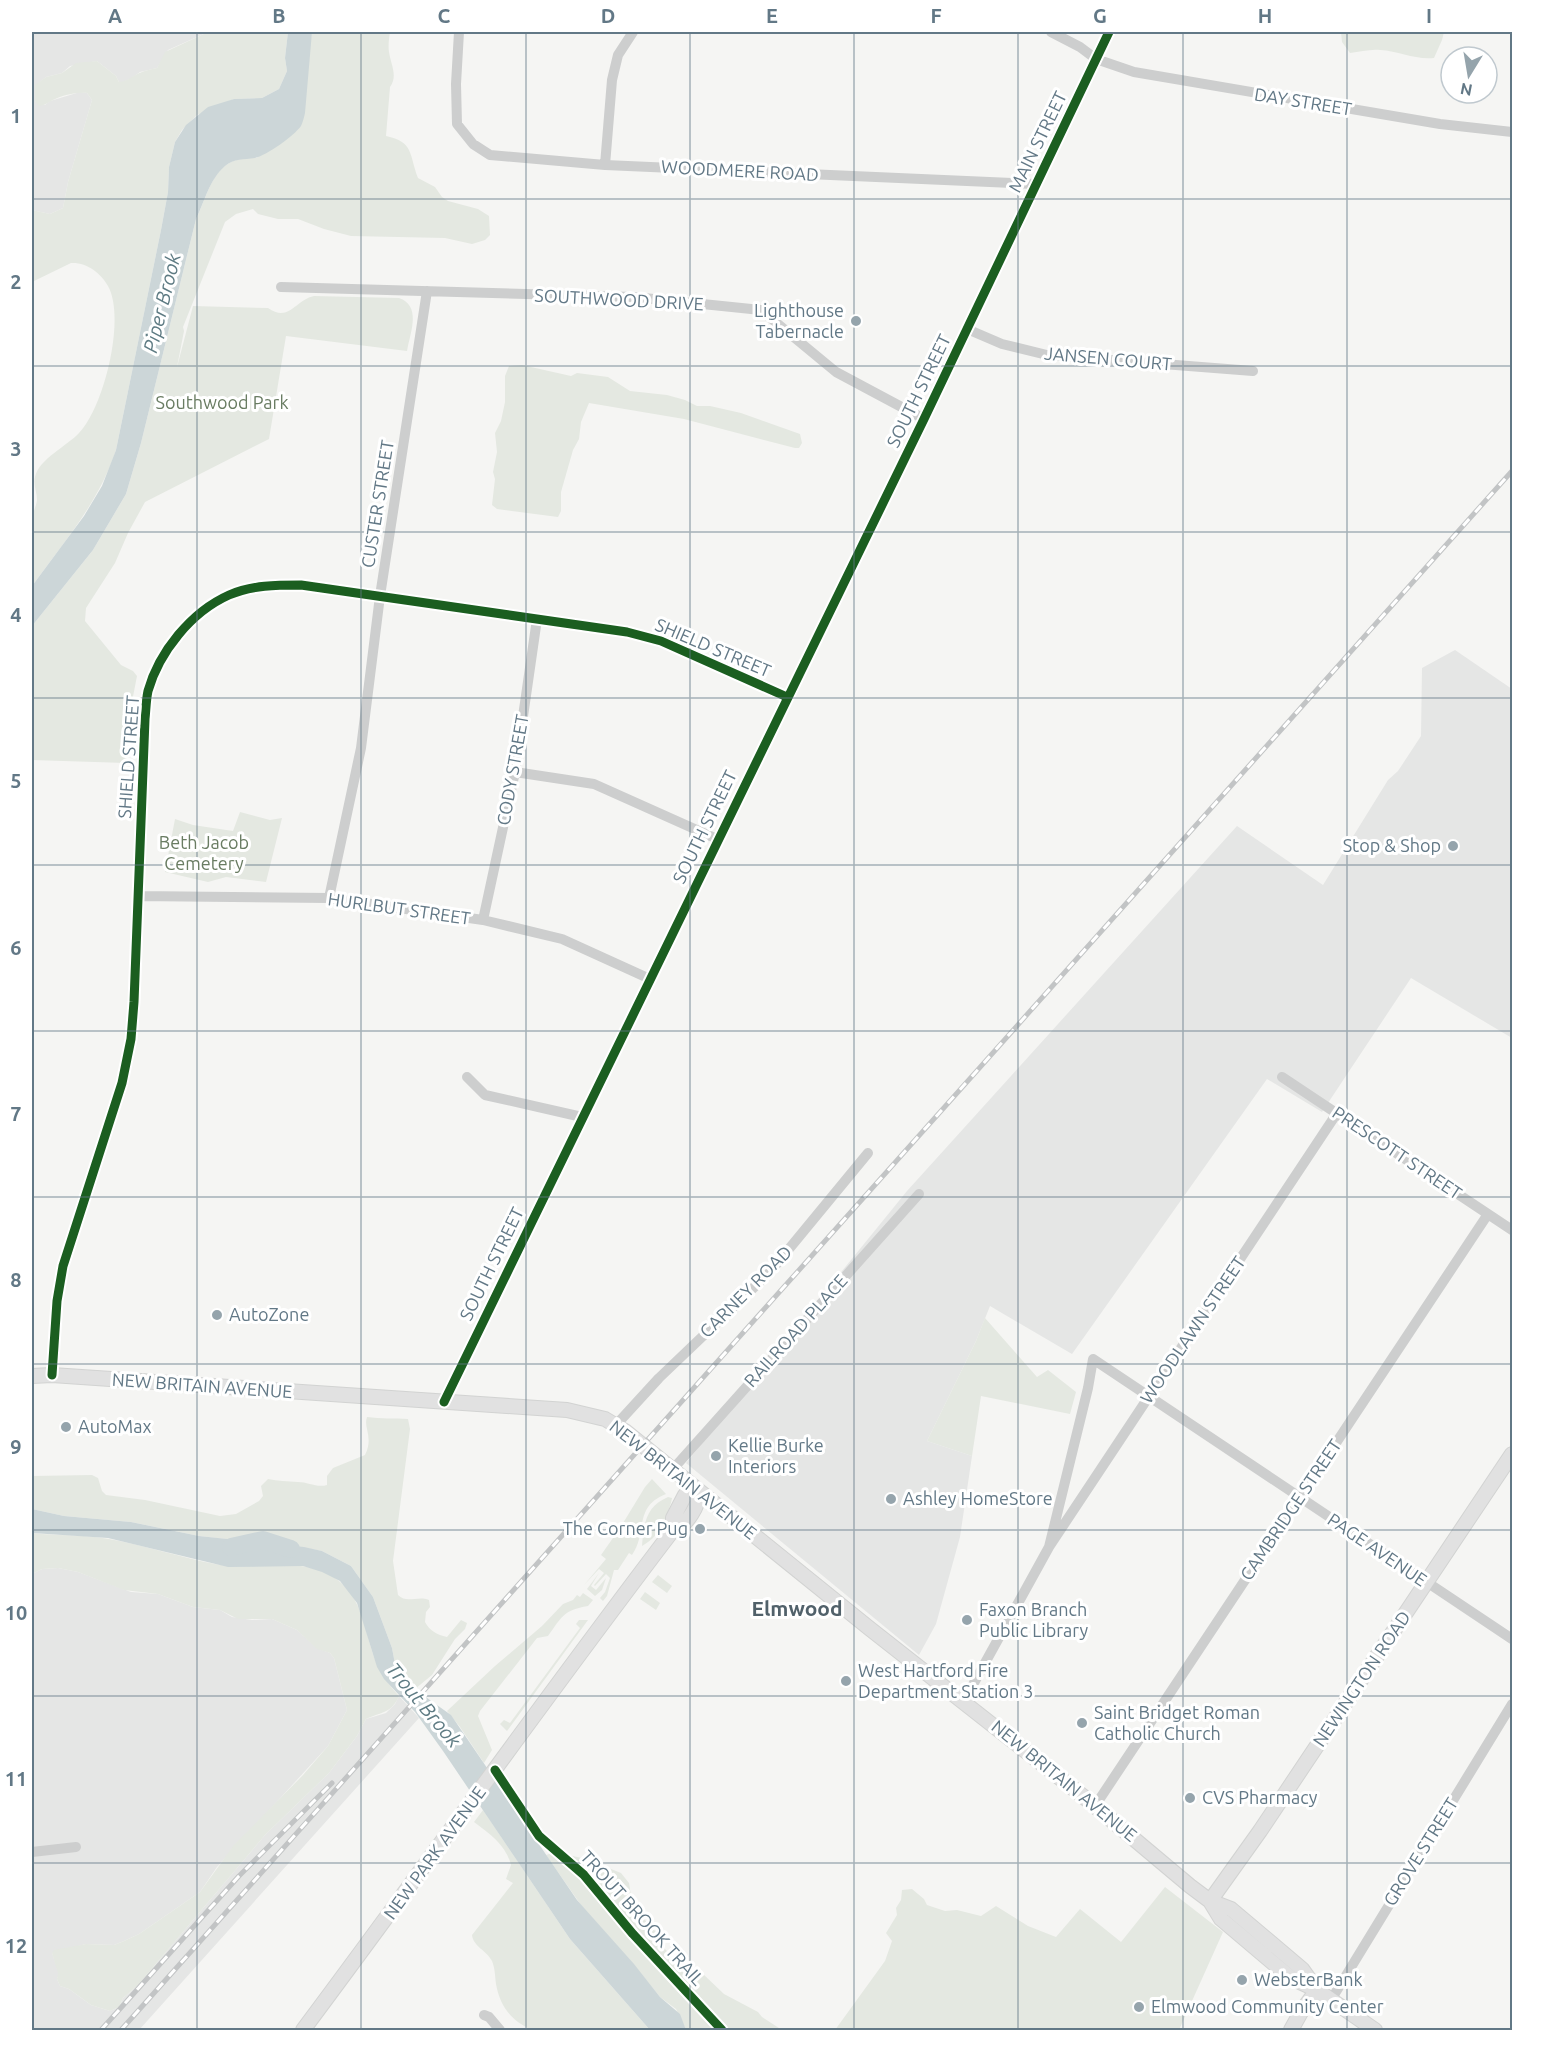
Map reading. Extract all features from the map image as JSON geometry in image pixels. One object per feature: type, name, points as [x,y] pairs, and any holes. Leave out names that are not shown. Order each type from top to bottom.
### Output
[{"type":"main road","name":"NEW BRITAIN AVENUE","points":[[32,1376],[52,1375],[567,1410],[593,1415],[616,1425],[1095,1806],[1210,1901],[1221,1919],[1291,1978],[1317,1990],[1375,2031]]},
{"type":"main road","name":"NEWINGTON ROAD","points":[[1210,1901],[1263,1826],[1512,1454]]},
{"type":"main road","name":"NEW PARK AVENUE","points":[[303,2031],[555,1686],[673,1530],[672,1518],[685,1495],[698,1491]]},
{"type":"main road","points":[[1291,2031],[1317,1990]]},
{"type":"street","name":"WOODMERE ROAD","points":[[459,32],[456,84],[458,124],[473,144],[490,155],[605,165],[1035,184]]},
{"type":"street","points":[[605,165],[612,80],[618,55],[633,32]]},
{"type":"street","name":"DAY STREET","points":[[1051,32],[1080,47],[1096,59],[1146,74],[1440,124],[1512,132]]},
{"type":"street","name":"MAIN STREET","points":[[997,267],[1109,32]]},
{"type":"street","name":"SOUTH STREET","points":[[444,1402],[997,267]]},
{"type":"street","name":"SOUTHWOOD DRIVE","points":[[281,287],[634,297],[761,310],[836,372],[924,420]]},
{"type":"street","name":"CUSTER STREET","points":[[329,898],[361,748],[380,596],[426,291]]},
{"type":"street","name":"JANSEN COURT","points":[[967,329],[1002,344],[1047,355],[1253,371]]},
{"type":"street","name":"SHIELD STREET","points":[[52,1375],[57,1301],[63,1266],[122,1083],[131,1039],[144,730],[148,692],[162,660],[178,634],[195,618],[229,595],[265,585],[301,585],[627,632],[661,641],[787,697]]},
{"type":"street","name":"CODY STREET","points":[[483,920],[515,772],[537,619]]},
{"type":"street","points":[[515,772],[594,784],[717,839]]},
{"type":"street","name":"HURLBUT STREET","points":[[137,896],[329,898],[483,920],[562,939],[650,979]]},
{"type":"street","points":[[467,1077],[485,1095],[582,1118]]},
{"type":"street","name":"PRESCOTT STREET","points":[[1282,1077],[1512,1230]]},
{"type":"street","name":"WOODLAWN STREET","points":[[964,1701],[1049,1547],[1337,1113]]},
{"type":"street","name":"CARNEY ROAD","points":[[616,1425],[659,1378],[770,1272],[868,1153]]},
{"type":"street","name":"RAILROAD PLACE","points":[[673,1469],[919,1194]]},
{"type":"street","name":"CAMBRIDGE STREET","points":[[1095,1806],[1488,1214]]},
{"type":"street","name":"WOODLAWN STREET","points":[[1049,1547],[1093,1359]]},
{"type":"street","name":"PAGE AVENUE","points":[[1093,1359],[1512,1639]]},
{"type":"street","name":"GROVE STREET","points":[[1330,2000],[1512,1704]]},
{"type":"street","points":[[32,1851],[76,1848]]},
{"type":"street","points":[[484,2015],[489,2017],[500,2031]]},
{"type":"shaded area","points":[[32,32],[208,32],[168,50],[157,68],[140,72],[123,82],[119,82],[116,76],[97,61],[70,66],[62,73],[46,77],[35,86],[35,101],[45,105],[50,101],[80,92],[87,93],[92,100],[68,182],[63,208],[50,214],[32,210]]},
{"type":"shaded area","points":[[1455,650],[1512,689],[1512,1038],[1411,978],[1322,1112],[1267,1079],[1072,1354],[990,1306],[976,1341],[927,1441],[972,1456],[960,1537],[936,1624],[919,1655],[686,1463],[907,1191],[1237,826],[1323,885],[1388,780],[1398,771],[1421,736],[1422,668]]},
{"type":"shaded area","points":[[58,1568],[78,1572],[131,1592],[158,1594],[193,1607],[220,1610],[232,1617],[252,1620],[272,1619],[297,1630],[317,1648],[330,1653],[334,1658],[347,1710],[328,1746],[217,1867],[200,1892],[139,1934],[124,1941],[114,1945],[86,1944],[52,1953],[59,1973],[57,1979],[60,1986],[69,1989],[91,2005],[110,2011],[119,2007],[123,1998],[138,1985],[265,1835],[329,1773],[357,1736],[366,1719],[386,1713],[399,1696],[419,1718],[139,2030],[32,2030],[32,1574],[42,1569]]},
{"type":"green space","points":[[208,32],[288,32],[285,58],[287,71],[279,89],[262,98],[234,99],[197,115],[182,130],[175,142],[169,167],[168,192],[161,230],[116,450],[109,469],[90,504],[32,586],[31,530],[37,500],[35,477],[42,464],[79,433],[97,404],[110,362],[115,319],[113,300],[108,286],[97,273],[87,266],[71,263],[32,282],[32,210],[50,214],[63,208],[68,182],[92,100],[87,93],[74,93],[39,106],[35,101],[35,85],[46,77],[62,73],[76,63],[97,61],[116,76],[119,82],[157,68],[165,52]]},
{"type":"green space","name":"Southwood Park","points":[[312,32],[390,32],[389,50],[394,79],[390,87],[386,136],[406,146],[418,178],[435,187],[442,197],[448,201],[478,209],[489,216],[490,235],[485,240],[472,244],[445,238],[351,236],[298,219],[278,219],[258,214],[253,209],[236,214],[225,222],[183,327],[177,367],[193,306],[268,308],[281,313],[287,312],[307,298],[314,296],[399,298],[406,302],[410,307],[413,321],[407,351],[286,336],[269,439],[145,502],[115,563],[86,608],[85,621],[121,665],[133,671],[137,676],[129,717],[126,763],[32,760],[32,626],[93,550],[126,494],[141,443],[196,219],[219,171],[233,161],[257,158],[308,58]]},
{"type":"green space","points":[[1341,32],[1444,32],[1434,58],[1414,57],[1380,50],[1350,53],[1342,42]]},
{"type":"green space","points":[[522,365],[571,376],[577,373],[608,377],[630,391],[667,395],[697,406],[710,406],[741,413],[800,434],[802,443],[799,448],[795,448],[684,419],[589,403],[581,422],[579,439],[573,450],[561,492],[561,511],[558,517],[497,509],[492,505],[495,479],[493,472],[497,452],[495,433],[501,421],[505,402],[505,376],[509,366]]},
{"type":"green space","name":"Beth Jacob Cemetery","points":[[240,812],[270,820],[282,818],[266,882],[226,877],[208,882],[165,872],[175,819],[193,825],[233,831]]},
{"type":"green space","points":[[985,1318],[1037,1377],[1048,1370],[1076,1392],[1070,1414],[981,1396],[972,1456],[927,1441]]},
{"type":"green space","points":[[367,1417],[408,1419],[410,1429],[393,1561],[398,1595],[405,1599],[429,1600],[430,1607],[426,1612],[425,1622],[431,1630],[440,1635],[447,1637],[461,1620],[467,1623],[432,1675],[415,1689],[395,1664],[392,1648],[373,1597],[351,1566],[322,1551],[278,1543],[199,1536],[131,1522],[64,1516],[32,1509],[32,1476],[92,1475],[98,1478],[102,1491],[106,1495],[145,1500],[220,1516],[236,1514],[259,1501],[263,1496],[261,1486],[268,1479],[327,1485],[327,1476],[333,1468],[365,1455],[369,1443]]},
{"type":"green space","points":[[652,1479],[666,1494],[649,1506],[645,1513],[637,1546],[632,1555],[629,1553],[618,1570],[614,1570],[607,1596],[603,1601],[600,1598],[610,1578],[606,1574],[595,1586],[604,1573],[599,1569],[584,1585],[606,1559],[601,1555]]},
{"type":"green space","points":[[668,1497],[672,1498],[671,1503],[661,1528],[642,1546],[645,1523],[650,1511]]},
{"type":"green space","points":[[32,1533],[109,1539],[215,1564],[230,1566],[295,1565],[326,1573],[339,1581],[354,1598],[378,1667],[399,1696],[389,1709],[366,1719],[357,1736],[329,1773],[265,1835],[138,1985],[123,1998],[119,2007],[110,2011],[91,2005],[69,1989],[60,1986],[52,1953],[54,1950],[86,1944],[114,1945],[139,1934],[200,1892],[234,1845],[303,1775],[328,1746],[347,1710],[334,1658],[330,1653],[317,1649],[297,1630],[272,1619],[238,1619],[220,1610],[193,1607],[158,1594],[124,1590],[78,1572],[58,1568],[42,1569],[32,1574]]},
{"type":"green space","points":[[599,1573],[591,1586],[596,1590],[606,1578],[602,1590],[595,1596],[587,1589]]},
{"type":"green space","points":[[658,1575],[672,1586],[667,1593],[652,1582]]},
{"type":"green space","points":[[645,1592],[660,1603],[656,1610],[640,1599]]},
{"type":"green space","points":[[583,1593],[593,1600],[588,1606],[568,1612],[548,1636],[537,1638],[480,1711],[478,1716],[492,1750],[484,1763],[447,1711],[542,1626],[563,1604],[573,1600],[577,1595],[580,1597]]},
{"type":"green space","points":[[579,1620],[588,1620],[507,1731],[500,1724],[504,1720],[510,1723],[580,1628],[576,1624]]},
{"type":"green space","points":[[483,1810],[570,1939],[650,2030],[532,2030],[518,2022],[508,2012],[500,1999],[492,1961],[475,1942],[472,1935],[513,1883],[506,1879],[511,1865],[509,1858],[497,1840],[474,1822]]},
{"type":"green space","points":[[555,1852],[586,1859],[621,1873],[629,1883],[636,1907],[672,1956],[702,1973],[724,1994],[758,2012],[782,2030],[686,2030],[676,2009],[660,1997],[581,1905],[546,1855]]},
{"type":"green space","points":[[1165,1887],[1223,1932],[1179,2030],[835,2030],[885,1961],[892,1941],[886,1933],[897,1915],[896,1908],[901,1900],[902,1890],[912,1889],[924,1899],[927,1905],[945,1911],[957,1910],[981,1916],[996,1906],[1028,1926],[1056,1937],[1080,1909],[1121,1942]]},
{"type":"water","name":"Piper Brook","points":[[288,32],[312,32],[302,124],[287,140],[266,153],[255,158],[228,163],[211,184],[196,219],[141,443],[126,494],[93,550],[32,626],[32,586],[84,516],[102,486],[116,450],[161,230],[168,192],[169,167],[175,142],[186,125],[208,107],[234,99],[262,98],[279,89],[287,71],[285,58]]},
{"type":"water","points":[[32,1509],[64,1516],[131,1522],[199,1536],[304,1547],[322,1551],[351,1566],[373,1597],[400,1673],[413,1688],[451,1715],[577,1900],[660,1997],[680,2014],[686,2030],[650,2030],[570,1939],[443,1751],[415,1712],[384,1679],[377,1667],[357,1603],[340,1581],[303,1566],[228,1567],[108,1538],[32,1533]]},
{"type":"waterway","name":"Trout Brook","points":[[231,1547],[263,1540],[291,1549]]},
{"type":"railway","points":[[121,2030],[1512,471]]},
{"type":"railway","points":[[101,2030],[239,1876],[332,1783]]},
{"type":"cycle path","points":[[444,1402],[924,419],[1109,32]]},
{"type":"cycle path","points":[[52,1375],[57,1301],[63,1266],[122,1083],[131,1039],[147,694],[153,676],[168,648],[190,623],[215,602],[229,595],[265,586],[301,585],[627,632],[661,641],[787,697]]},
{"type":"cycle path","name":"TROUT BROOK TRAIL","points":[[495,1770],[539,1836],[584,1875],[633,1934],[722,2030]]},
{"type":"place","name":"Lighthouse Tabernacle","points":[[856,321]]},
{"type":"place","name":"Stop & Shop","points":[[1453,846]]},
{"type":"place","name":"AutoZone","points":[[217,1315]]},
{"type":"place","name":"AutoMax","points":[[66,1427]]},
{"type":"place","name":"Kellie Burke Interiors","points":[[716,1456]]},
{"type":"place","name":"Ashley HomeStore","points":[[891,1499]]},
{"type":"place","name":"The Corner Pug","points":[[700,1529]]},
{"type":"place","name":"Faxon Branch Public Library","points":[[967,1620]]},
{"type":"place","name":"West Hartford Fire Department Station 3","points":[[846,1681]]},
{"type":"place","name":"Saint Bridget Roman Catholic Church","points":[[1082,1723]]},
{"type":"place","name":"CVS Pharmacy","points":[[1190,1798]]},
{"type":"place","name":"WebsterBank","points":[[1242,1980]]},
{"type":"place","name":"Elmwood Community Center","points":[[1139,2007]]},
{"type":"district","name":"Elmwood","points":[[797,1609]]}]
